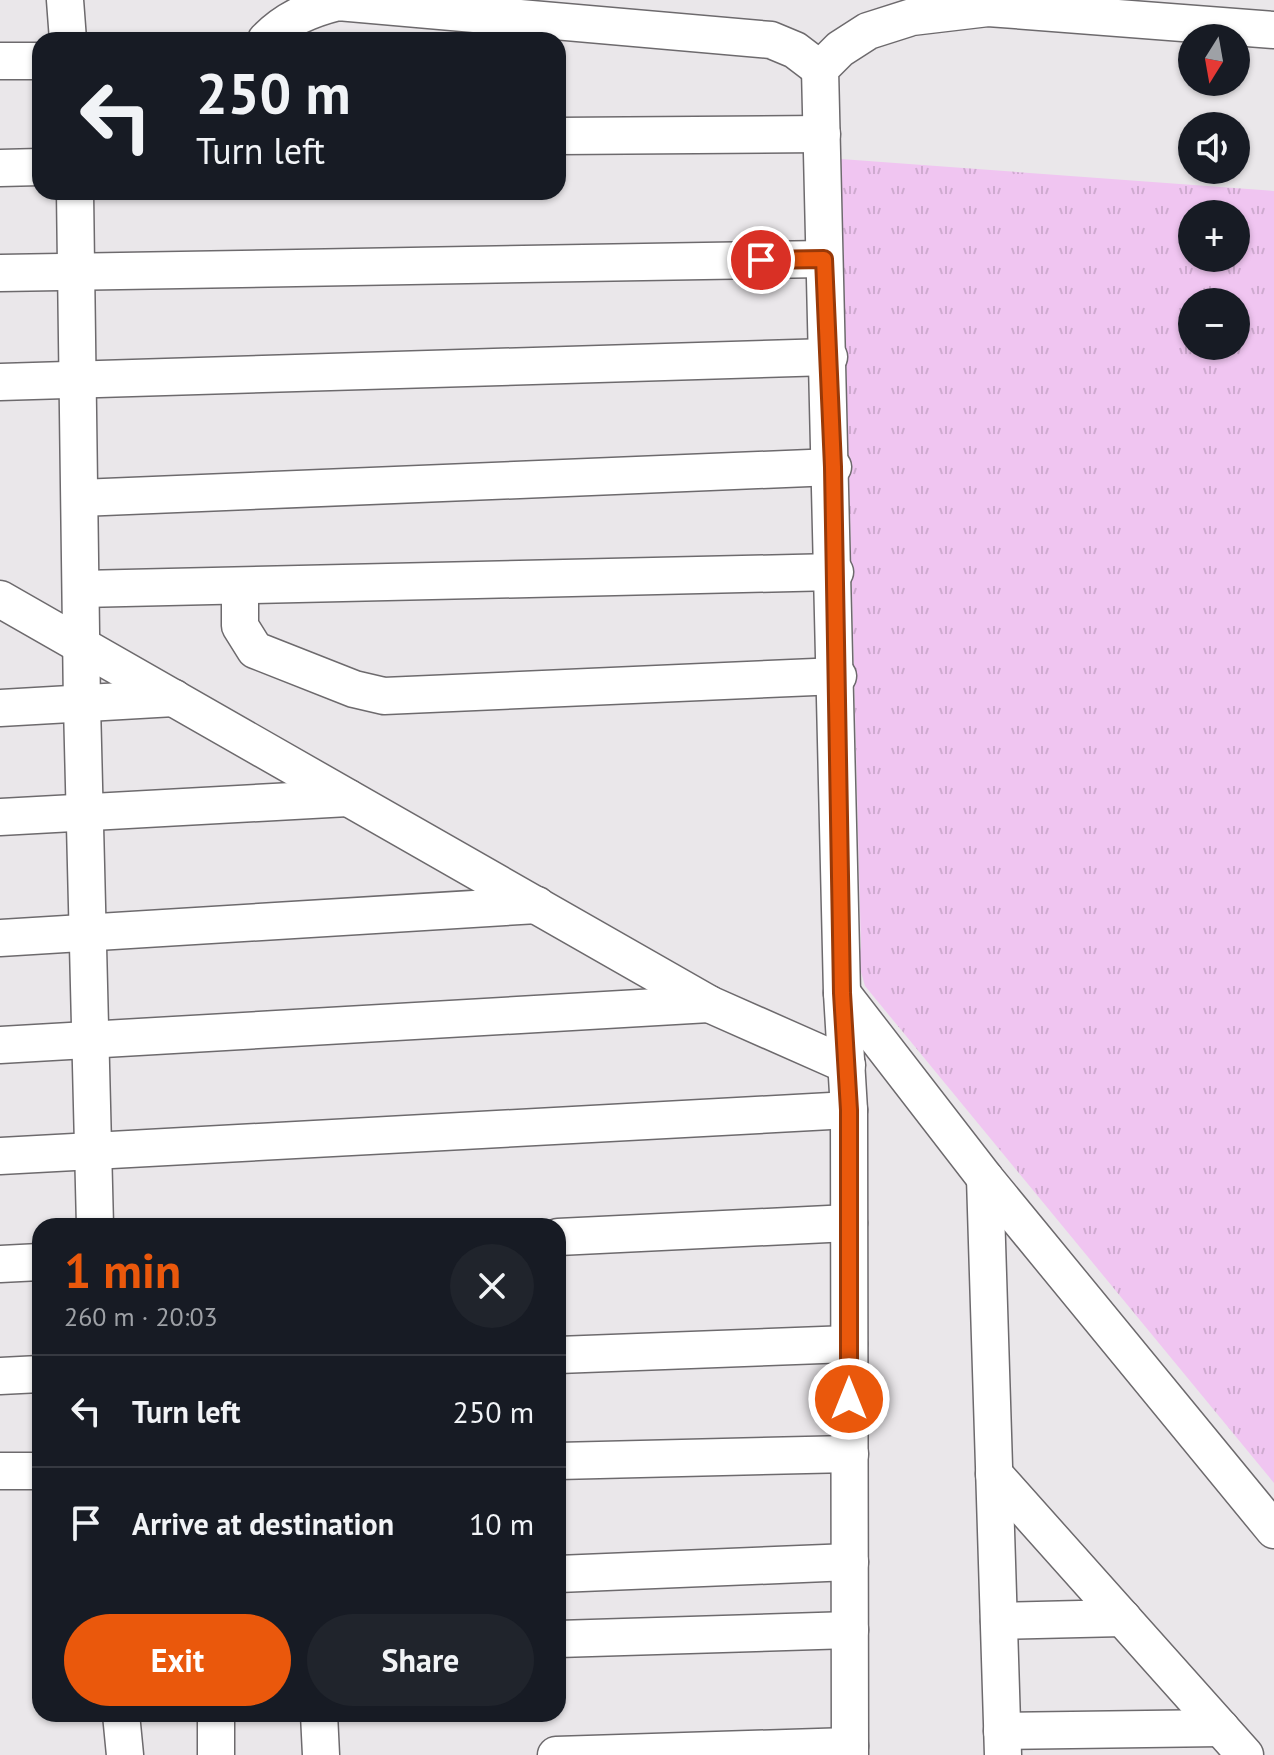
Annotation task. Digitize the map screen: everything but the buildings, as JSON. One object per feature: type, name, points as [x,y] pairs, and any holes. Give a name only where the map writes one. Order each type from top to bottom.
[{"type":"street","points":[[65,0],[67,32]]},
{"type":"street","points":[[273,32],[280,25],[315,8],[338,2],[771,40],[795,50],[820,69]]},
{"type":"street","points":[[556,1755],[850,1751],[849,1110],[842,993],[838,676],[820,69],[840,49],[868,31],[912,17],[988,8],[1274,30]]},
{"type":"street","points":[[0,61],[32,61]]},
{"type":"street","points":[[566,136],[822,134]]},
{"type":"street","points":[[0,168],[32,167]]},
{"type":"street","points":[[75,200],[82,705],[95,1218]]},
{"type":"street","points":[[0,273],[824,259]]},
{"type":"street","points":[[0,382],[829,357]]},
{"type":"street","points":[[80,498],[833,467]]},
{"type":"street","points":[[81,589],[835,572]]},
{"type":"street","points":[[240,586],[240,626],[255,650],[354,689],[384,696],[838,676]]},
{"type":"street","points":[[0,599],[82,643],[709,1004],[847,1065]]},
{"type":"street","points":[[0,708],[174,698]]},
{"type":"street","points":[[0,817],[348,798]]},
{"type":"street","points":[[0,938],[537,905]]},
{"type":"street","points":[[842,993],[985,1178],[1274,1530]]},
{"type":"street","points":[[0,1045],[709,1004]]},
{"type":"street","points":[[0,1156],[849,1110]]},
{"type":"street","points":[[985,1178],[1003,1743],[1221,1728]]},
{"type":"street","points":[[566,1237],[849,1223]]},
{"type":"street","points":[[0,1264],[32,1262]]},
{"type":"street","points":[[566,1355],[849,1344]]},
{"type":"street","points":[[0,1376],[32,1374]]},
{"type":"street","points":[[566,1461],[850,1454]]},
{"type":"street","points":[[0,1471],[32,1471]]},
{"type":"street","points":[[994,1474],[1245,1755]]},
{"type":"street","points":[[566,1574],[850,1562]]},
{"type":"street","points":[[999,1621],[1123,1618]]},
{"type":"street","points":[[566,1639],[850,1630]]},
{"type":"street","points":[[122,1722],[125,1755]]},
{"type":"street","points":[[216,1722],[216,1755]]},
{"type":"street","points":[[319,1722],[321,1755]]},
{"type":"green space","points":[[841,159],[1274,191],[1274,1483],[865,986],[858,962],[861,947]]},
{"type":"route","points":[[761,260],[824,259],[833,467],[842,993],[849,1110],[849,1399]]}]
